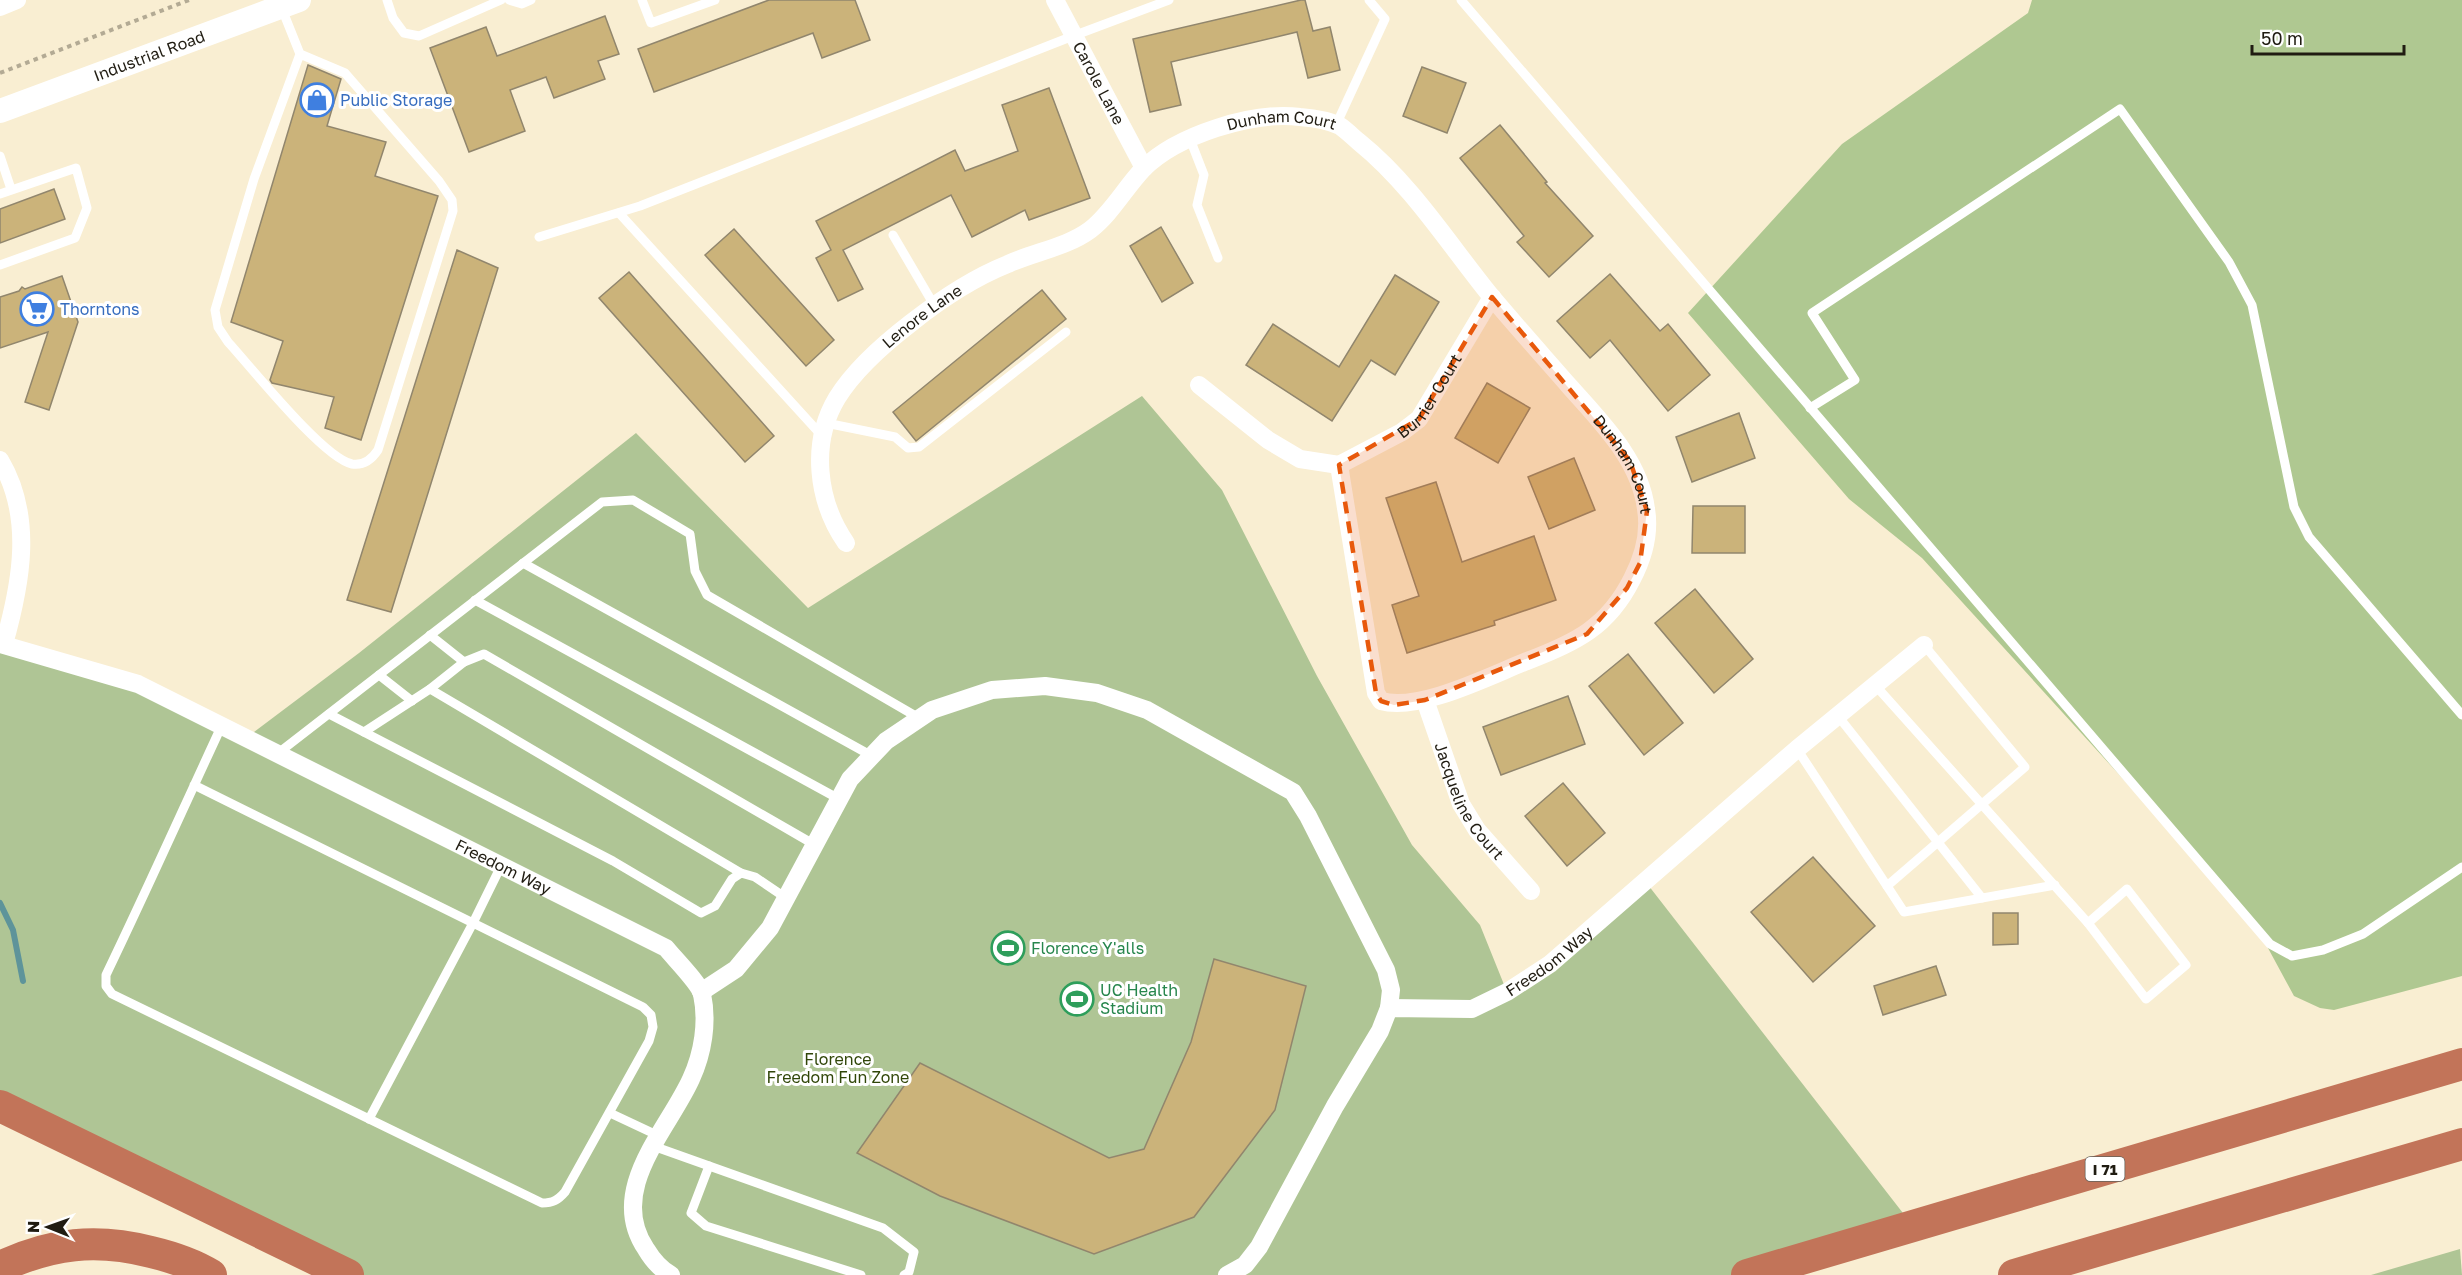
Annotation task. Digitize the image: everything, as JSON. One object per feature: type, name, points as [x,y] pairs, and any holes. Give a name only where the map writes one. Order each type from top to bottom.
[{"type":"highway","name":"I 71","points":[[1747,1275],[2462,1064]]},
{"type":"highway","points":[[0,1106],[348,1275]]},
{"type":"highway","points":[[2014,1275],[2462,1144]]},
{"type":"highway","points":[[2070,1275],[2142,1237]]},
{"type":"highway","points":[[0,1267],[26,1255],[59,1246],[93,1243],[125,1245],[170,1257],[211,1275]]},
{"type":"main road","name":"Industrial Road","points":[[0,111],[290,3]]},
{"type":"street","points":[[0,7],[17,0]]},
{"type":"street","name":"Carole Lane","points":[[1055,0],[1144,168]]},
{"type":"street","name":"Dunham Court","points":[[1144,168],[1171,147],[1240,120],[1299,116],[1336,125],[1384,162],[1492,297],[1602,424],[1630,461],[1647,511],[1646,537],[1640,563],[1627,588],[1610,612],[1587,634],[1560,648],[1425,700],[1394,705],[1381,701],[1376,693],[1339,465]]},
{"type":"street","name":"Lenore Lane","points":[[846,543],[835,527],[824,500],[820,472],[824,430],[838,396],[870,358],[934,305],[1005,265],[1089,231],[1144,168]]},
{"type":"street","name":"Burrier Court","points":[[1339,465],[1401,432],[1419,419],[1492,297]]},
{"type":"street","points":[[1199,385],[1268,440],[1300,459],[1339,465]]},
{"type":"street","points":[[0,460],[21,513],[22,559],[13,611],[2,644]]},
{"type":"street","name":"Freedom Way","points":[[2,644],[138,684],[222,725],[666,948],[701,992]]},
{"type":"street","name":"Freedom Way","points":[[1389,1008],[1472,1010],[1507,993],[1550,964],[1797,749],[1924,645]]},
{"type":"street","points":[[671,1275],[663,1271],[640,1241],[635,1225],[633,1202],[636,1184],[656,1141],[692,1079],[704,1032],[701,992],[736,969],[770,928],[850,779],[886,741],[932,710],[992,690],[1045,686],[1097,693],[1147,710],[1293,792],[1308,816],[1386,970],[1391,990],[1389,1008],[1380,1031],[1335,1106],[1259,1247],[1245,1265],[1227,1275]]},
{"type":"street","name":"Jacqueline Court","points":[[1425,700],[1461,804],[1477,830],[1531,891]]},
{"type":"lane","points":[[387,0],[393,18],[404,33],[419,36],[501,0]]},
{"type":"lane","points":[[509,0],[522,4],[531,0]]},
{"type":"lane","points":[[642,0],[651,23],[715,0]]},
{"type":"lane","points":[[539,237],[663,197],[1169,0]]},
{"type":"lane","points":[[1336,125],[1385,20],[1369,0]]},
{"type":"lane","points":[[1461,0],[2270,944],[2292,956],[2333,946],[2363,934],[2462,867]]},
{"type":"lane","points":[[290,3],[300,54],[254,179],[215,310],[218,327],[228,342],[319,444],[349,463],[359,464],[371,460],[378,450],[453,211],[452,200],[439,181],[345,73],[300,54]]},
{"type":"lane","points":[[1810,408],[1855,380],[1812,313],[2120,109],[2229,262],[2252,305],[2294,507],[2309,537],[2462,715]]},
{"type":"lane","points":[[1190,139],[1204,175],[1197,205],[1218,258]]},
{"type":"lane","points":[[0,156],[11,189]]},
{"type":"lane","points":[[0,194],[76,168],[87,208],[75,238],[0,265]]},
{"type":"lane","points":[[619,213],[824,430],[895,437],[908,448],[919,447],[1066,332]]},
{"type":"lane","points":[[893,235],[934,305]]},
{"type":"lane","points":[[277,754],[602,502],[633,500],[690,534],[695,571],[707,596],[919,718]]},
{"type":"lane","points":[[523,563],[872,756]]},
{"type":"lane","points":[[475,600],[839,799]]},
{"type":"lane","points":[[430,635],[465,662]]},
{"type":"lane","points":[[1887,885],[2025,767],[1924,645]]},
{"type":"lane","points":[[364,732],[430,689],[465,662],[484,654],[815,844]]},
{"type":"lane","points":[[379,675],[412,701]]},
{"type":"lane","points":[[1875,685],[2088,923],[2146,999],[2186,965],[2127,889],[2088,923]]},
{"type":"lane","points":[[430,689],[741,873],[755,877],[786,898]]},
{"type":"lane","points":[[329,714],[613,861],[701,913],[715,906],[732,879],[741,873]]},
{"type":"lane","points":[[1838,716],[1982,898]]},
{"type":"lane","points":[[194,785],[643,1006],[651,1014],[653,1027],[649,1041],[565,1192],[558,1200],[550,1203],[535,1200],[111,994],[106,986],[106,975],[194,785],[222,725]]},
{"type":"lane","points":[[1797,749],[1904,912],[2055,885]]},
{"type":"lane","points":[[369,1119],[501,866]]},
{"type":"lane","points":[[610,1113],[656,1141],[709,1166],[883,1228],[914,1252],[909,1272],[904,1275]]},
{"type":"lane","points":[[709,1166],[692,1213],[706,1226],[861,1275]]},
{"type":"path","points":[[0,73],[189,0]]},
{"type":"highlighted area","points":[[1492,297],[1630,461],[1647,511],[1640,563],[1627,588],[1587,634],[1425,700],[1394,705],[1381,701],[1376,693],[1339,465],[1419,419]]},
{"type":"green space","points":[[2032,0],[2462,0],[2462,976],[2334,1010],[2320,1008],[2294,996],[2255,924],[1922,558],[1849,499],[1688,313],[1842,144],[2028,13]]},
{"type":"green space","name":"UC Health Stadium","points":[[1142,396],[1222,490],[1317,676],[1412,845],[1480,925],[1507,992],[1645,881],[1913,1226],[1747,1275],[348,1275],[0,1106],[0,644],[138,684],[246,738],[359,653],[636,433],[808,608]]},
{"type":"green space","points":[[2460,1249],[2462,1275],[2371,1275]]},
{"type":"building","points":[[769,0],[855,0],[870,40],[822,58],[813,33],[654,92],[638,49]]},
{"type":"building","points":[[1305,0],[1313,31],[1330,27],[1340,70],[1308,78],[1297,32],[1171,62],[1181,105],[1150,112],[1133,39]]},
{"type":"building","points":[[605,16],[619,54],[598,61],[605,79],[554,98],[546,77],[510,90],[525,131],[469,152],[430,48],[486,27],[497,56]]},
{"type":"building","points":[[308,65],[341,79],[327,126],[386,142],[375,176],[438,196],[361,440],[325,428],[334,397],[272,383],[270,380],[283,341],[231,322]]},
{"type":"building","points":[[1422,67],[1466,83],[1447,133],[1403,116]]},
{"type":"building","points":[[1049,88],[1090,198],[1029,220],[1025,210],[972,237],[951,195],[843,250],[863,289],[838,301],[816,258],[831,250],[816,221],[955,150],[965,171],[1018,151],[1002,105]]},
{"type":"building","points":[[1500,125],[1547,182],[1545,183],[1593,236],[1549,277],[1517,242],[1524,236],[1460,158]]},
{"type":"building","points":[[54,189],[65,219],[0,243],[0,209]]},
{"type":"building","points":[[1161,227],[1193,283],[1162,302],[1130,246]]},
{"type":"building","points":[[734,229],[834,340],[806,366],[705,255]]},
{"type":"building","points":[[457,250],[498,268],[391,612],[347,600]]},
{"type":"building","points":[[629,272],[774,436],[745,462],[599,298]]},
{"type":"building","points":[[1610,274],[1660,331],[1668,324],[1710,375],[1668,411],[1610,340],[1590,358],[1557,321]]},
{"type":"building","points":[[1395,275],[1439,302],[1395,375],[1371,360],[1332,421],[1246,365],[1273,324],[1339,367]]},
{"type":"building","name":"Thorntons","points":[[62,276],[78,322],[49,410],[25,402],[48,332],[0,348],[0,297],[19,291],[22,287],[25,289]]},
{"type":"building","points":[[1042,290],[1066,319],[916,441],[893,412]]},
{"type":"building","points":[[1487,383],[1530,408],[1498,463],[1455,438]]},
{"type":"building","points":[[1739,413],[1755,458],[1692,482],[1676,437]]},
{"type":"building","points":[[1574,458],[1595,510],[1549,529],[1528,477]]},
{"type":"building","points":[[1436,482],[1462,562],[1534,536],[1556,600],[1494,621],[1495,625],[1407,653],[1392,605],[1419,596],[1386,498]]},
{"type":"building","points":[[1693,506],[1745,506],[1745,553],[1692,553]]},
{"type":"building","points":[[1695,589],[1753,659],[1714,693],[1655,623]]},
{"type":"building","points":[[1628,654],[1683,723],[1644,755],[1589,686]]},
{"type":"building","points":[[1568,696],[1585,744],[1501,775],[1483,727]]},
{"type":"building","points":[[1563,783],[1605,833],[1567,866],[1525,816]]},
{"type":"building","points":[[1813,857],[1875,926],[1813,982],[1751,912]]},
{"type":"building","points":[[1993,913],[2018,913],[2018,944],[1993,945]]},
{"type":"building","points":[[1214,959],[1306,986],[1275,1110],[1194,1217],[1094,1254],[940,1196],[857,1153],[920,1063],[1109,1158],[1144,1149],[1191,1042]]},
{"type":"building","points":[[1936,966],[1946,995],[1883,1015],[1874,986]]},
{"type":"waterway","points":[[0,903],[13,930],[23,981]]},
{"type":"place","name":"Public Storage","points":[[317,100]]},
{"type":"place","name":"Thorntons","points":[[37,309]]},
{"type":"place","name":"Florence Y'alls","points":[[1008,948]]},
{"type":"place","name":"UC Health Stadium","points":[[1077,999]]},
{"type":"park label","name":"Florence Freedom Fun Zone","points":[[838,1068]]}]
